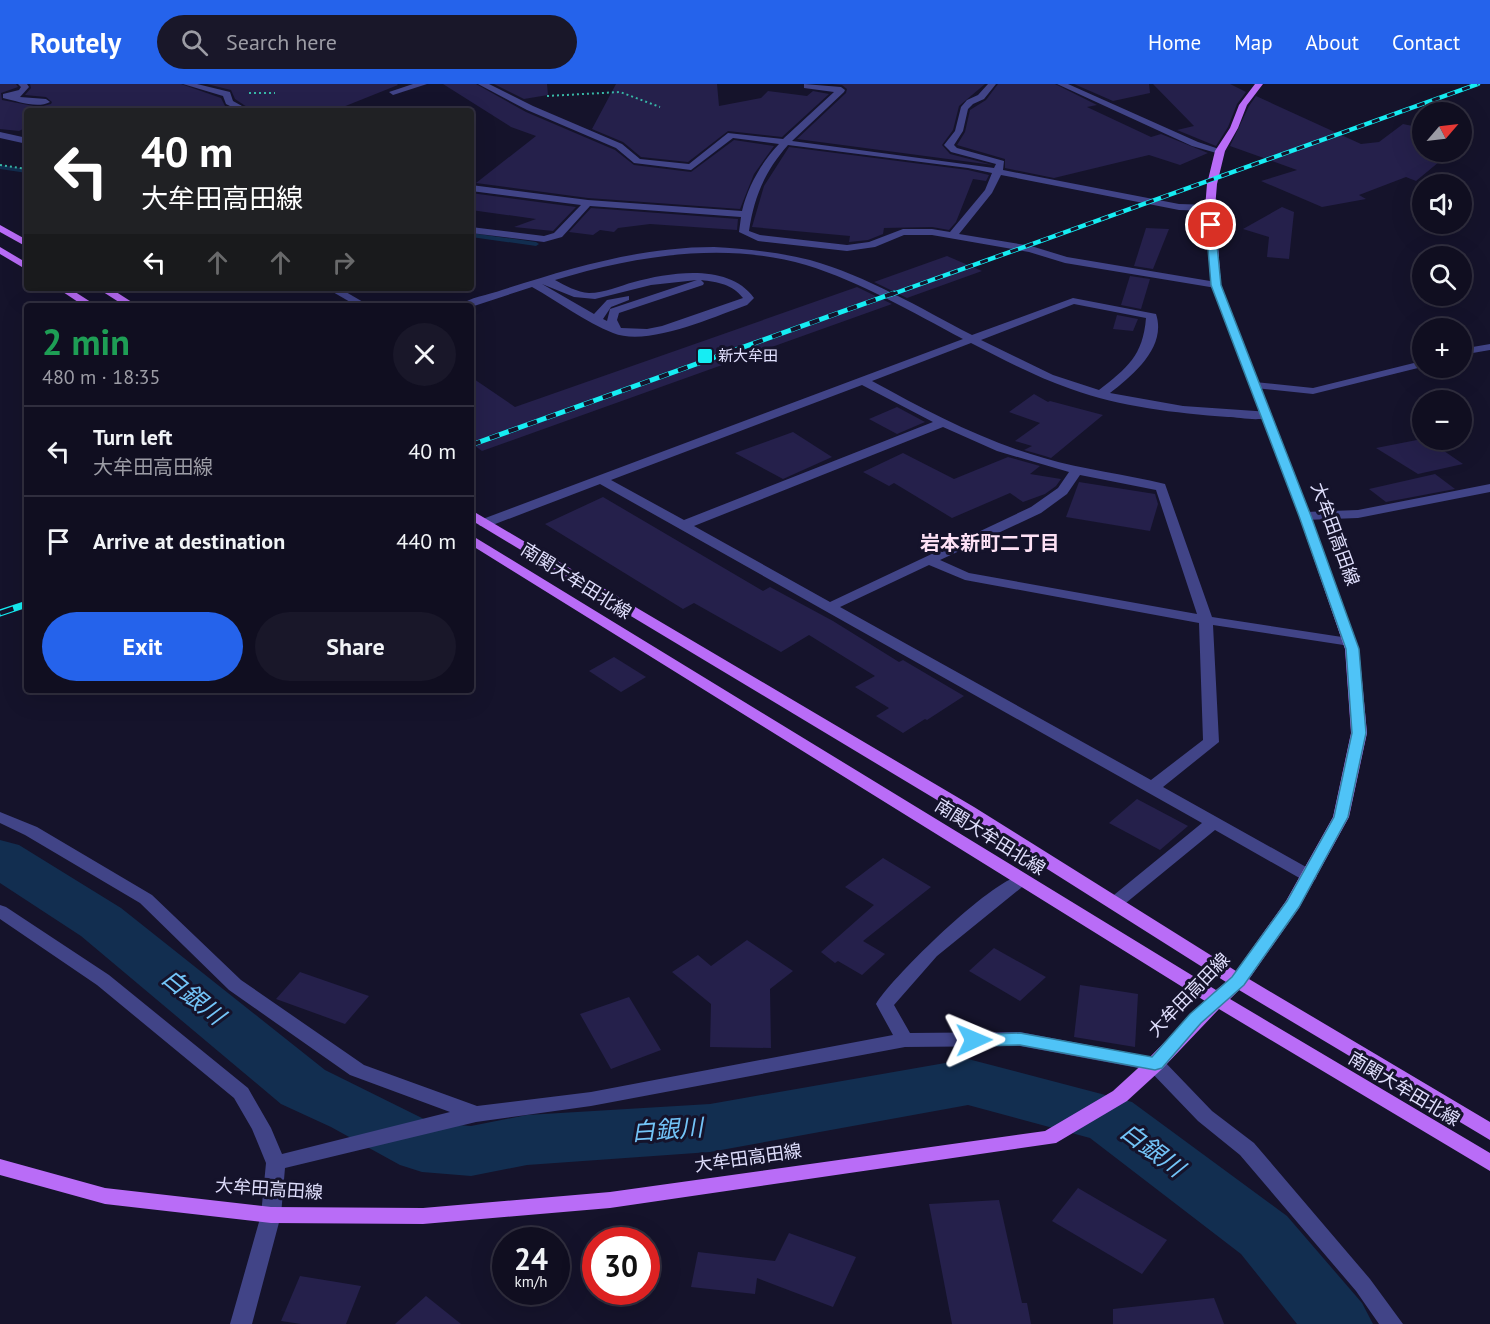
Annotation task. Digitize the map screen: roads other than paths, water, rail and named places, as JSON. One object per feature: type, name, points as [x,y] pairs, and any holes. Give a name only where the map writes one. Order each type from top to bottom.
[{"type":"main road","name":"大牟田高田線","points":[[0,1167],[105,1196],[271,1215],[423,1216],[610,1200],[1048,1138],[1120,1096],[1155,1064],[1216,999],[1238,981],[1293,904],[1341,817],[1359,733],[1350,642],[1305,516],[1216,285],[1210,208],[1212,184],[1220,151],[1234,128],[1243,105],[1259,84]]},
{"type":"main road","points":[[0,228],[24,242]]},
{"type":"main road","points":[[0,250],[24,265]]},
{"type":"main road","points":[[67,291],[87,303]]},
{"type":"main road","points":[[107,291],[128,303]]},
{"type":"main road","name":"南関大牟田北線","points":[[478,518],[968,811],[1238,981],[1490,1132]]},
{"type":"main road","name":"南関大牟田北線","points":[[474,541],[1216,999],[1490,1163]]},
{"type":"street","points":[[4,96],[16,96],[25,87],[22,84]]},
{"type":"street","points":[[188,84],[227,94],[229,102],[242,108]]},
{"type":"street","points":[[393,92],[423,84]]},
{"type":"street","points":[[482,84],[620,146],[637,162],[691,167],[731,135],[998,171],[1179,207],[1210,208]]},
{"type":"street","points":[[953,235],[988,191],[1001,163],[954,150],[949,145],[959,131],[964,109],[970,102],[981,97],[992,84]]},
{"type":"street","points":[[1061,84],[1195,144],[1220,151]]},
{"type":"street","points":[[807,86],[841,90],[784,142],[760,172],[745,214],[744,232],[758,238],[847,248],[871,245],[903,232],[953,235],[1031,249],[1065,260],[1216,285]]},
{"type":"street","points":[[4,96],[25,101],[46,102]]},
{"type":"street","points":[[0,135],[24,140]]},
{"type":"street","points":[[474,188],[588,203],[745,214]]},
{"type":"street","points":[[474,230],[544,239],[558,235],[588,203]]},
{"type":"street","points":[[474,303],[597,264],[652,254],[696,251],[779,256],[817,265],[852,278],[1050,377],[1101,394],[1199,412],[1266,415]]},
{"type":"street","points":[[597,320],[600,310],[609,303],[684,278]]},
{"type":"street","points":[[534,284],[617,332],[631,335],[649,333],[743,303],[749,298],[746,292],[736,285],[714,278],[684,278],[640,284],[590,297],[570,293],[546,280]]},
{"type":"street","points":[[617,332],[612,320],[614,311],[714,278]]},
{"type":"street","points":[[337,291],[359,303]]},
{"type":"street","points":[[478,518],[602,479],[1072,301],[1152,316],[1147,351],[1132,370],[1101,394]]},
{"type":"street","points":[[1472,350],[1490,347]]},
{"type":"street","points":[[1255,385],[1313,391],[1412,366]]},
{"type":"street","points":[[862,380],[941,423],[1004,449],[1076,471],[1161,487],[1206,620],[1211,742],[1151,788]]},
{"type":"street","points":[[681,526],[941,423]]},
{"type":"street","points":[[830,607],[1036,510],[1063,491],[1076,471]]},
{"type":"street","points":[[602,479],[681,526],[1309,876]]},
{"type":"street","points":[[1305,516],[1358,514],[1490,488]]},
{"type":"street","points":[[928,560],[965,576],[1206,620],[1350,642]]},
{"type":"street","points":[[0,817],[31,831],[146,899],[235,985],[357,1070],[476,1114]]},
{"type":"street","points":[[1115,903],[1214,823]]},
{"type":"street","points":[[905,1040],[885,1004],[900,983],[945,937],[1021,879]]},
{"type":"street","points":[[0,911],[103,980],[241,1093],[261,1128],[276,1163],[271,1215],[241,1324]]},
{"type":"street","points":[[276,1163],[476,1114],[591,1099],[905,1040],[1020,1039],[1155,1064],[1205,1116],[1247,1149],[1363,1285],[1392,1324]]},
{"type":"waterway","points":[[0,167],[24,171]]},
{"type":"waterway","points":[[474,235],[536,244]]},
{"type":"waterway","name":"白銀川","points":[[0,858],[101,922],[303,1087],[353,1110],[422,1147],[471,1151],[527,1140],[710,1128],[968,1082],[1110,1119],[1264,1235],[1338,1324]]},
{"type":"railway","points":[[890,295],[1478,84]]},
{"type":"railway","points":[[474,444],[894,293]]},
{"type":"railway","points":[[0,613],[24,605]]},
{"type":"place","name":"新大牟田","points":[[705,356]]},
{"type":"district","name":"岩本新町二丁目","points":[[990,543]]}]
